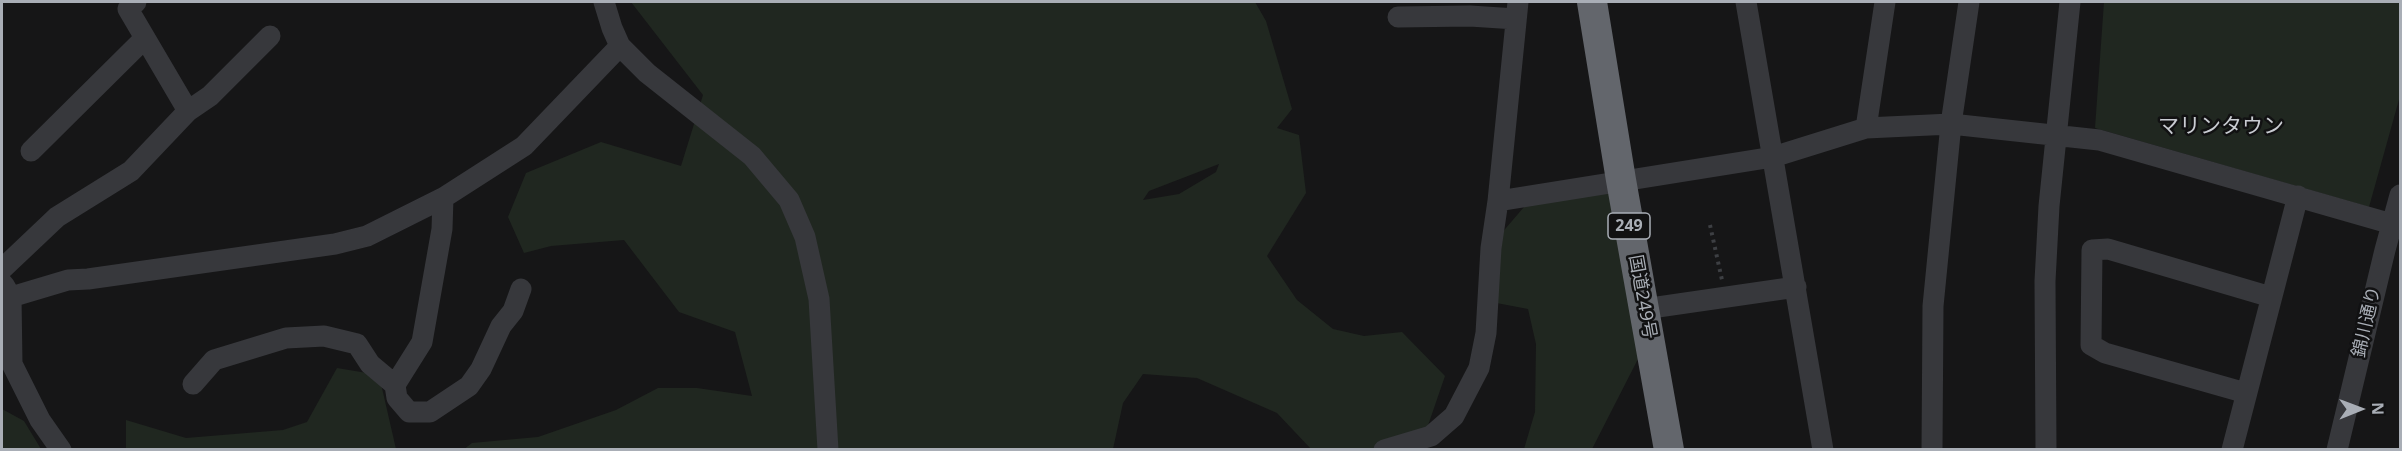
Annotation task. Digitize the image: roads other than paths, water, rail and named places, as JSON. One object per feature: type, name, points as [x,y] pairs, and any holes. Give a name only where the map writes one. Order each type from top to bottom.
[{"type":"highway","name":"国道249号","points":[[1592,2],[1669,450]]},
{"type":"street","points":[[136,2],[128,9],[188,111]]},
{"type":"street","points":[[604,2],[620,46],[647,73],[752,156],[789,200],[806,237],[819,299],[828,450]]},
{"type":"street","points":[[1746,2],[1823,450]]},
{"type":"street","points":[[1866,128],[1885,2]]},
{"type":"street","points":[[1932,450],[1933,306],[1951,124],[1970,2]]},
{"type":"street","points":[[2046,450],[2045,281],[2049,206],[2058,137],[2070,2]]},
{"type":"street","points":[[1384,450],[1431,436],[1454,416],[1479,368],[1486,333],[1491,248],[1498,201],[1517,10],[1470,16],[1398,17]]},
{"type":"street","points":[[2,269],[57,217],[131,171],[188,111],[210,96],[270,36]]},
{"type":"street","points":[[31,151],[145,38]]},
{"type":"street","points":[[61,450],[40,420],[12,364],[6,288],[88,279],[335,244],[367,236],[443,198],[524,146],[620,46]]},
{"type":"street","points":[[1498,201],[1773,157],[1866,128],[1951,124],[2099,140],[2392,224]]},
{"type":"street","name":"錦川通り","points":[[2337,450],[2400,195]]},
{"type":"street","points":[[2232,450],[2298,196]]},
{"type":"street","points":[[394,385],[422,342],[442,229],[443,198]]},
{"type":"street","points":[[2246,393],[2104,353],[2091,345],[2092,250],[2108,249],[2271,297]]},
{"type":"street","points":[[1644,309],[1796,287]]},
{"type":"street","points":[[193,384],[214,360],[286,338],[324,336],[357,344],[370,364],[394,385],[397,398],[409,412],[430,412],[469,386],[481,369],[501,326],[513,311],[521,289]]},
{"type":"district","name":"マリンタウン","points":[[2221,127]]}]
